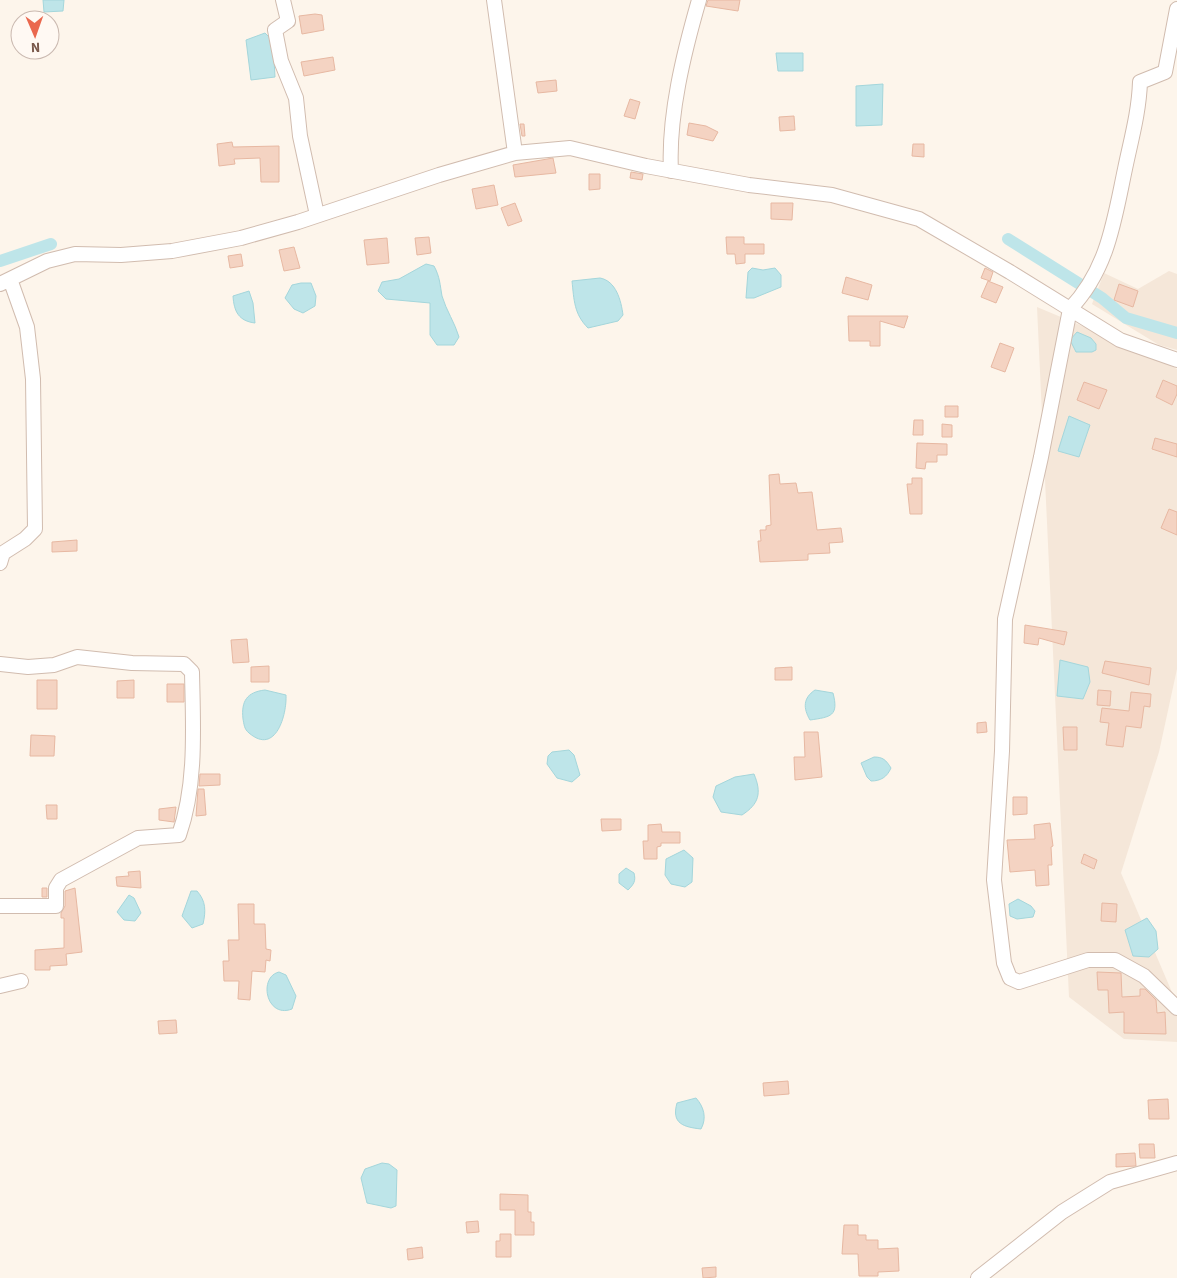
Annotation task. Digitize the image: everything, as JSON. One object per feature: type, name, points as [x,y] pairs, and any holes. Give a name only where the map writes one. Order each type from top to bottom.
[{"type":"street","points":[[283,0],[288,21],[275,30],[281,60],[296,98],[300,136],[317,215]]},
{"type":"street","points":[[494,0],[514,153]]},
{"type":"street","points":[[671,167],[682,60],[699,0]]},
{"type":"street","points":[[1177,9],[1165,72],[1140,82],[1139,108],[1108,247],[1096,274],[1070,309],[1041,457],[1005,619],[1002,751],[994,880],[1004,962],[1010,978],[1019,982],[1088,960],[1115,960],[1144,976],[1177,1008]]},
{"type":"street","points":[[0,563],[3,553],[25,539],[36,529],[34,379],[27,327],[5,282],[47,261],[75,254],[121,255],[172,251],[241,238],[514,153],[570,148],[671,167],[749,185],[832,195],[919,219],[1120,340],[1145,347],[1177,360]]},
{"type":"street","points":[[0,664],[28,667],[54,665],[76,657],[132,663],[184,664],[192,672],[192,689],[190,791],[179,835],[138,838],[61,880],[56,888],[56,906],[0,906]]},
{"type":"street","points":[[0,986],[21,981]]},
{"type":"street","points":[[978,1278],[1062,1212],[1110,1182],[1177,1163]]},
{"type":"shaded area","points":[[1169,271],[1177,274],[1177,350],[1159,345],[1092,304],[1104,273],[1138,289]]},
{"type":"shaded area","points":[[1037,307],[1130,346],[1177,369],[1177,669],[1159,752],[1121,873],[1177,1004],[1177,1042],[1124,1039],[1069,997]]},
{"type":"water","points":[[43,0],[64,0],[63,11],[44,10]]},
{"type":"water","points":[[265,33],[273,41],[275,77],[251,80],[246,40]]},
{"type":"water","points":[[776,53],[803,53],[803,71],[778,71]]},
{"type":"water","points":[[883,84],[882,125],[856,126],[856,86]]},
{"type":"water","points":[[426,264],[434,266],[438,274],[442,296],[459,337],[454,345],[437,345],[430,335],[430,303],[386,299],[378,291],[382,282],[399,279]]},
{"type":"water","points":[[752,268],[763,270],[775,268],[781,275],[781,287],[754,298],[746,298],[748,272]]},
{"type":"water","points":[[600,278],[606,280],[614,287],[621,303],[623,315],[618,321],[588,328],[577,312],[572,281]]},
{"type":"water","points":[[311,283],[316,296],[315,306],[303,313],[294,309],[285,298],[292,285]]},
{"type":"water","points":[[249,291],[253,303],[255,323],[245,320],[238,315],[234,302],[233,296]]},
{"type":"water","points":[[1077,332],[1091,338],[1096,344],[1096,350],[1092,352],[1076,352],[1070,340]]},
{"type":"water","points":[[1069,416],[1090,425],[1079,457],[1058,451]]},
{"type":"water","points":[[1060,660],[1088,667],[1090,682],[1083,699],[1057,696]]},
{"type":"water","points":[[265,690],[286,695],[286,703],[278,730],[273,736],[266,739],[258,739],[245,728],[243,707],[246,698],[254,693]]},
{"type":"water","points":[[815,690],[833,693],[835,706],[832,714],[810,720],[805,704],[808,696]]},
{"type":"water","points":[[569,750],[574,755],[580,775],[572,782],[557,778],[547,764],[548,756],[552,752]]},
{"type":"water","points":[[874,757],[884,759],[891,768],[883,778],[871,781],[867,777],[861,763]]},
{"type":"water","points":[[754,774],[758,792],[752,807],[742,815],[721,812],[713,797],[716,786],[735,777]]},
{"type":"water","points":[[684,850],[693,858],[692,882],[685,887],[671,884],[665,875],[666,859]]},
{"type":"water","points":[[626,868],[634,873],[635,876],[632,886],[628,890],[619,883],[619,874]]},
{"type":"water","points":[[191,891],[197,891],[200,895],[204,902],[205,910],[203,924],[192,928],[182,916]]},
{"type":"water","points":[[129,895],[134,898],[141,913],[135,921],[124,920],[117,912]]},
{"type":"water","points":[[1018,899],[1031,906],[1035,911],[1033,917],[1017,919],[1010,916],[1009,904]]},
{"type":"water","points":[[1147,918],[1156,931],[1158,949],[1149,957],[1133,956],[1125,930]]},
{"type":"water","points":[[279,972],[286,975],[296,996],[292,1009],[283,1010],[276,1008],[268,996],[269,981],[272,975]]},
{"type":"water","points":[[696,1098],[704,1113],[701,1129],[680,1123],[676,1116],[677,1103]]},
{"type":"water","points":[[382,1163],[389,1164],[397,1170],[396,1206],[391,1208],[367,1203],[361,1178],[365,1169]]},
{"type":"building","points":[[708,0],[740,0],[738,11],[706,6]]},
{"type":"building","points":[[322,15],[324,30],[302,34],[299,16]]},
{"type":"building","points":[[333,57],[335,70],[304,76],[301,62]]},
{"type":"building","points":[[556,80],[557,91],[538,93],[536,82]]},
{"type":"building","points":[[630,99],[640,102],[635,119],[624,116]]},
{"type":"building","points":[[794,116],[795,130],[780,131],[779,117]]},
{"type":"building","points":[[689,123],[706,126],[718,132],[713,141],[687,135]]},
{"type":"building","points":[[520,124],[524,124],[525,136],[522,136]]},
{"type":"building","points":[[232,142],[233,147],[279,146],[279,182],[261,182],[260,158],[234,159],[235,164],[219,166],[217,144]]},
{"type":"building","points":[[913,144],[924,144],[924,157],[912,156]]},
{"type":"building","points":[[553,158],[556,173],[515,177],[513,165]]},
{"type":"building","points":[[631,172],[643,174],[642,180],[630,178]]},
{"type":"building","points":[[589,174],[600,174],[600,189],[589,190]]},
{"type":"building","points":[[494,185],[498,205],[476,209],[472,189]]},
{"type":"building","points":[[515,203],[522,221],[508,226],[501,208]]},
{"type":"building","points":[[771,203],[793,203],[792,220],[771,219]]},
{"type":"building","points":[[429,237],[431,253],[417,255],[415,238]]},
{"type":"building","points":[[726,237],[744,237],[744,244],[764,244],[764,254],[745,254],[745,263],[736,264],[735,254],[727,254]]},
{"type":"building","points":[[387,238],[389,263],[367,265],[364,240]]},
{"type":"building","points":[[294,247],[300,268],[284,271],[279,250]]},
{"type":"building","points":[[241,254],[243,266],[230,268],[228,256]]},
{"type":"building","points":[[985,268],[993,272],[990,281],[981,278]]},
{"type":"building","points":[[846,277],[872,285],[868,300],[842,293]]},
{"type":"building","points":[[988,281],[1003,287],[996,303],[981,297]]},
{"type":"building","points":[[1119,284],[1138,291],[1133,307],[1114,300]]},
{"type":"building","points":[[848,316],[908,316],[904,328],[880,321],[880,346],[870,346],[870,341],[849,341]]},
{"type":"building","points":[[1000,343],[1014,348],[1005,372],[991,367]]},
{"type":"building","points":[[1163,380],[1177,386],[1177,394],[1172,405],[1156,397]]},
{"type":"building","points":[[1084,382],[1107,390],[1099,409],[1077,400]]},
{"type":"building","points":[[945,406],[958,406],[958,417],[945,417]]},
{"type":"building","points":[[914,420],[923,420],[923,435],[913,435]]},
{"type":"building","points":[[942,424],[952,425],[952,437],[942,437]]},
{"type":"building","points":[[1155,438],[1177,444],[1177,457],[1152,449]]},
{"type":"building","points":[[917,443],[947,444],[947,455],[937,455],[937,462],[926,462],[925,469],[916,468]]},
{"type":"building","points":[[779,474],[780,484],[796,483],[798,493],[812,492],[817,530],[841,528],[843,542],[829,543],[830,553],[808,554],[808,560],[760,562],[758,541],[761,541],[760,530],[766,530],[766,526],[771,525],[769,475]]},
{"type":"building","points":[[912,478],[922,478],[922,514],[910,514],[907,484],[912,484]]},
{"type":"building","points":[[1169,509],[1177,512],[1177,535],[1161,528]]},
{"type":"building","points":[[77,540],[77,551],[52,552],[52,542]]},
{"type":"building","points":[[1025,625],[1067,632],[1064,645],[1039,638],[1038,645],[1024,643]]},
{"type":"building","points":[[247,639],[249,662],[233,663],[231,640]]},
{"type":"building","points":[[1105,661],[1151,668],[1149,685],[1102,673]]},
{"type":"building","points":[[269,666],[269,682],[251,682],[251,667]]},
{"type":"building","points":[[792,667],[792,680],[775,680],[775,668]]},
{"type":"building","points":[[37,680],[57,680],[57,709],[37,709]]},
{"type":"building","points":[[134,680],[134,698],[117,698],[117,681]]},
{"type":"building","points":[[167,684],[184,684],[184,702],[167,702]]},
{"type":"building","points":[[1098,690],[1111,691],[1110,706],[1097,705]]},
{"type":"building","points":[[1131,692],[1151,694],[1150,707],[1144,706],[1141,728],[1126,726],[1123,747],[1106,745],[1109,723],[1100,722],[1102,708],[1129,711]]},
{"type":"building","points":[[986,722],[987,732],[977,733],[977,723]]},
{"type":"building","points":[[1063,727],[1077,727],[1077,750],[1064,750]]},
{"type":"building","points":[[804,732],[818,732],[822,777],[795,780],[794,757],[805,757]]},
{"type":"building","points":[[31,735],[55,736],[54,756],[30,756]]},
{"type":"building","points":[[200,774],[220,774],[220,785],[199,786]]},
{"type":"building","points":[[198,789],[204,789],[206,815],[196,816]]},
{"type":"building","points":[[1013,797],[1027,797],[1027,814],[1013,815]]},
{"type":"building","points":[[46,805],[57,805],[57,819],[47,819]]},
{"type":"building","points":[[176,807],[174,822],[159,820],[159,809]]},
{"type":"building","points":[[601,819],[621,819],[621,830],[602,831]]},
{"type":"building","points":[[1050,823],[1053,846],[1051,847],[1052,865],[1048,865],[1049,885],[1036,886],[1035,870],[1010,872],[1007,840],[1035,839],[1034,825]]},
{"type":"building","points":[[661,824],[662,832],[680,832],[680,843],[661,843],[661,846],[657,847],[657,859],[644,859],[643,841],[648,841],[648,825]]},
{"type":"building","points":[[1084,854],[1097,860],[1094,869],[1081,863]]},
{"type":"building","points":[[140,871],[141,888],[117,886],[116,877],[129,876],[128,872]]},
{"type":"building","points":[[42,888],[47,888],[47,897],[42,897]]},
{"type":"building","points":[[75,888],[82,952],[66,954],[67,965],[50,966],[50,970],[35,970],[35,950],[64,948],[64,918],[61,918],[61,913],[65,906],[65,891]]},
{"type":"building","points":[[1102,903],[1117,904],[1116,922],[1101,921]]},
{"type":"building","points":[[238,904],[254,904],[254,924],[265,924],[266,949],[271,950],[270,961],[266,960],[265,972],[252,971],[250,1000],[238,999],[239,981],[224,981],[223,961],[229,961],[228,940],[239,940]]},
{"type":"building","points":[[1097,972],[1121,973],[1122,997],[1140,996],[1140,989],[1145,989],[1156,1000],[1157,1013],[1165,1012],[1166,1034],[1124,1033],[1124,1012],[1109,1013],[1108,990],[1098,990]]},
{"type":"building","points":[[176,1020],[177,1033],[159,1034],[158,1021]]},
{"type":"building","points":[[788,1081],[789,1094],[764,1096],[763,1083]]},
{"type":"building","points":[[1168,1099],[1169,1119],[1149,1119],[1148,1100]]},
{"type":"building","points":[[1139,1144],[1154,1144],[1155,1158],[1140,1158]]},
{"type":"building","points":[[1135,1153],[1136,1166],[1116,1167],[1116,1154]]},
{"type":"building","points":[[500,1194],[528,1195],[528,1212],[531,1212],[531,1222],[534,1222],[534,1235],[515,1235],[515,1210],[500,1210]]},
{"type":"building","points":[[478,1221],[479,1232],[467,1233],[466,1222]]},
{"type":"building","points":[[844,1225],[858,1225],[858,1235],[866,1235],[866,1240],[878,1240],[878,1249],[898,1248],[899,1271],[878,1272],[878,1276],[859,1276],[858,1254],[842,1254]]},
{"type":"building","points":[[500,1234],[511,1234],[511,1257],[496,1257],[496,1241],[500,1241]]},
{"type":"building","points":[[422,1247],[423,1258],[408,1260],[407,1249]]},
{"type":"building","points":[[716,1267],[716,1277],[703,1278],[702,1268]]},
{"type":"waterway","points":[[1008,239],[1102,298],[1126,318],[1177,333]]},
{"type":"waterway","points":[[0,261],[51,244]]}]
